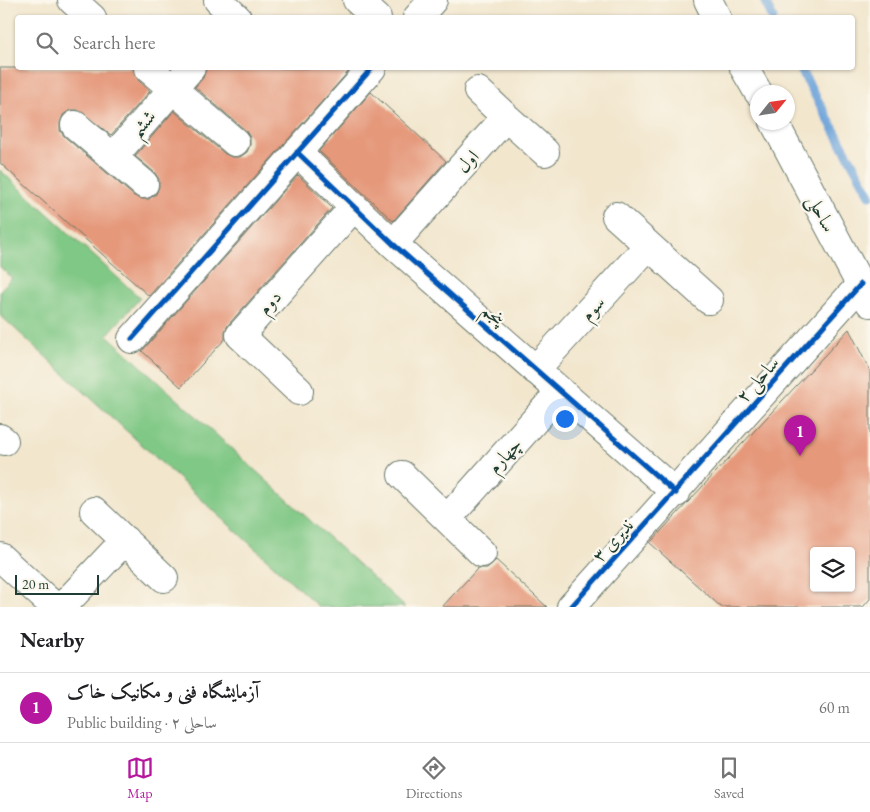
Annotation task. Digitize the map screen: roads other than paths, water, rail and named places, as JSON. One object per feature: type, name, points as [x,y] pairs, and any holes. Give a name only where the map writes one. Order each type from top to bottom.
[{"type":"street","points":[[72,0],[89,15]]},
{"type":"street","points":[[357,0],[374,15]]},
{"type":"street","points":[[420,15],[433,0]]},
{"type":"street","points":[[708,0],[716,15]]},
{"type":"street","points":[[150,70],[235,142]]},
{"type":"street","points":[[172,88],[188,70]]},
{"type":"street","points":[[132,339],[370,70]]},
{"type":"street","points":[[745,70],[754,85]]},
{"type":"street","name":"ششم","points":[[113,157],[172,88]]},
{"type":"street","points":[[478,91],[545,152]]},
{"type":"street","name":"اول","points":[[393,244],[506,117]]},
{"type":"street","points":[[75,125],[144,184]]},
{"type":"street","name":"ساحلی","points":[[778,130],[865,294]]},
{"type":"street","name":"پنجم","points":[[297,152],[353,208],[393,244],[676,493]]},
{"type":"street","name":"دوم","points":[[299,391],[240,335],[353,208]]},
{"type":"street","points":[[616,216],[709,300]]},
{"type":"street","name":"سوم","points":[[535,370],[648,246]]},
{"type":"street","name":"ساحلی ۲","points":[[676,493],[865,294]]},
{"type":"street","name":"چهارم","points":[[447,519],[560,392]]},
{"type":"street","points":[[402,475],[482,552]]},
{"type":"street","name":"ندیری ۳","points":[[571,607],[676,493]]},
{"type":"street","points":[[94,511],[164,578]]},
{"type":"street","points":[[62,607],[125,540]]},
{"type":"street","points":[[0,557],[55,607]]},
{"type":"waterway","points":[[764,0],[772,15]]},
{"type":"waterway","points":[[801,70],[870,195]]},
{"type":"place","name":"آزمایشگاه فنی و مکانیک خاک","points":[[800,456]]}]
